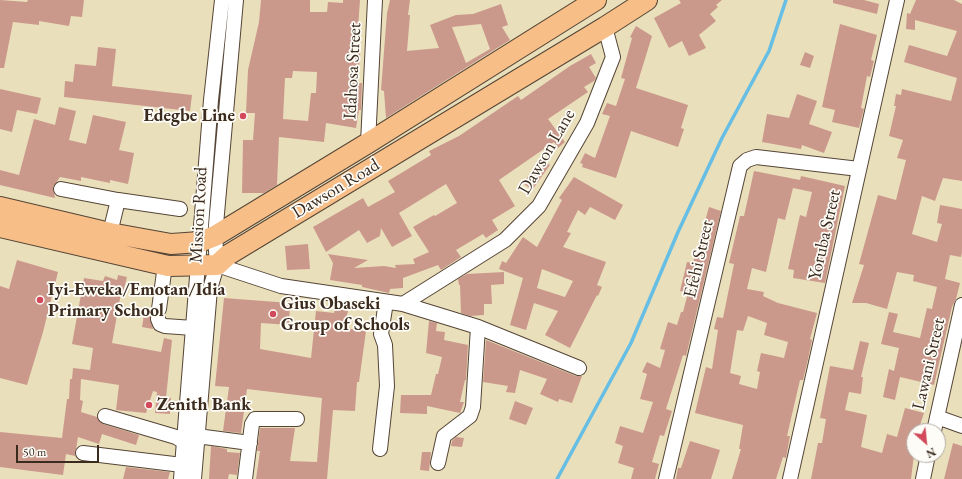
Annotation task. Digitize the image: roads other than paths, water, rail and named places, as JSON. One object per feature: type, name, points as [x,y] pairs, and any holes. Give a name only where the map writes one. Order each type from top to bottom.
[{"type":"highway","name":"Dawson Road","points":[[0,207],[110,233],[172,244],[207,239],[368,143],[596,0]]},
{"type":"highway","name":"Dawson Road","points":[[207,266],[228,255],[605,27],[646,0]]},
{"type":"highway","points":[[0,227],[165,265],[207,266]]},
{"type":"street","name":"Mission Road","points":[[194,479],[210,289],[207,266],[207,239],[211,100],[222,0]]},
{"type":"street","name":"Mission Road","points":[[182,472],[193,328],[207,266],[207,239],[236,0]]},
{"type":"street","name":"Idahosa Street","points":[[368,143],[375,0]]},
{"type":"street","name":"Yoruba Street","points":[[790,479],[897,0]]},
{"type":"street","name":"Dawson Lane","points":[[403,304],[505,240],[539,206],[587,123],[613,57],[605,27]]},
{"type":"street","name":"Efehi Street","points":[[666,479],[740,166],[747,160],[756,157],[859,169]]},
{"type":"street","points":[[61,189],[118,200],[180,209]]},
{"type":"street","points":[[110,233],[118,200]]},
{"type":"street","points":[[165,265],[159,314],[160,324],[166,326],[193,328]]},
{"type":"street","points":[[207,266],[281,286],[403,304],[478,326],[579,368]]},
{"type":"street","points":[[380,449],[387,386],[385,345],[382,334],[386,302]]},
{"type":"street","name":"Lawani Street","points":[[936,423],[962,305]]},
{"type":"street","points":[[438,463],[444,436],[470,416],[473,407],[478,326]]},
{"type":"street","points":[[105,416],[176,437],[184,442]]},
{"type":"street","points":[[937,417],[962,426]]},
{"type":"street","points":[[246,479],[252,424],[255,419],[297,420]]},
{"type":"street","points":[[197,436],[250,443]]},
{"type":"street","points":[[83,453],[182,472]]},
{"type":"street","points":[[923,479],[926,463]]},
{"type":"waterway","points":[[557,479],[631,343],[678,232],[722,138],[769,51],[786,0]]},
{"type":"place","name":"Edegbe Line","points":[[243,116]]},
{"type":"place","name":"Iyi-Eweka/Emotan/Idia Primary School","points":[[40,300]]},
{"type":"place","name":"Gius Obaseki Group of Schools","points":[[273,314]]},
{"type":"place","name":"Zenith Bank","points":[[149,405]]}]
